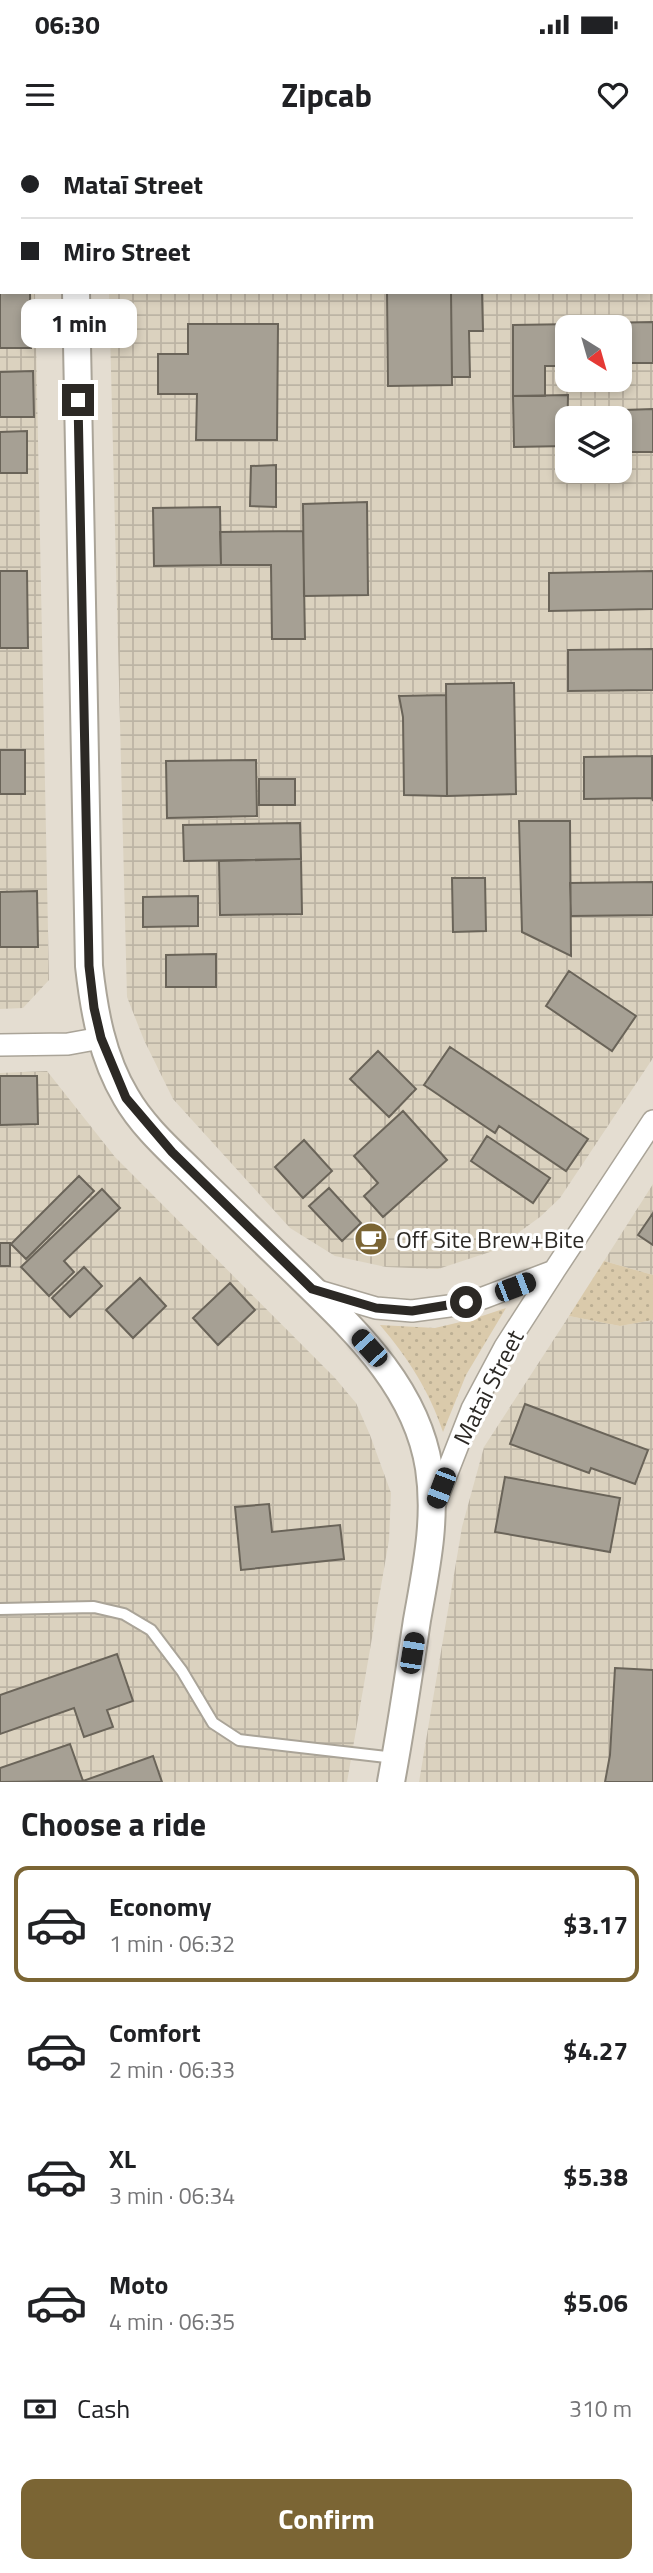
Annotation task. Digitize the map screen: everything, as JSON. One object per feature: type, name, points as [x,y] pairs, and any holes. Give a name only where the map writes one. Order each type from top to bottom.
[{"type":"street","points":[[76,294],[89,966],[94,1008],[101,1038],[126,1098],[147,1124],[384,1364],[406,1400],[419,1430],[429,1466],[433,1508],[429,1556],[393,1770]]},
{"type":"street","points":[[0,1045],[68,1044],[101,1038]]},
{"type":"street","name":"Mataī Street","points":[[433,1508],[471,1409],[505,1347],[653,1121]]},
{"type":"street","name":"Mataī Street","points":[[312,1289],[376,1308],[412,1311],[483,1298],[554,1271]]},
{"type":"lane","points":[[0,1609],[94,1607],[124,1614],[151,1630],[182,1671],[213,1723],[239,1740],[393,1770]]},
{"type":"shaded area","points":[[0,294],[35,294],[49,980],[23,1008],[0,1009]]},
{"type":"shaded area","points":[[109,294],[653,294],[653,1058],[560,1198],[540,1217],[493,1251],[438,1269],[386,1267],[335,1256],[290,1228],[173,1099],[144,1040],[127,997]]},
{"type":"shaded area","points":[[47,1071],[115,1157],[335,1378],[356,1403],[370,1435],[391,1493],[389,1540],[347,1782],[0,1782],[0,1073]]},
{"type":"shaded area","points":[[653,1184],[653,1275],[604,1261]]},
{"type":"shaded area","points":[[604,1261],[653,1275],[653,1320],[620,1326],[569,1316]]},
{"type":"shaded area","points":[[506,1308],[466,1375],[443,1432],[417,1375],[380,1325],[435,1328]]},
{"type":"shaded area","points":[[569,1316],[620,1326],[653,1320],[653,1782],[419,1782],[462,1527],[484,1447]]},
{"type":"building","points":[[0,294],[30,294],[31,348],[0,348]]},
{"type":"building","points":[[387,294],[451,294],[452,385],[388,386]]},
{"type":"building","points":[[451,294],[482,294],[483,331],[469,331],[470,377],[452,377]]},
{"type":"building","points":[[632,322],[653,322],[653,363],[632,363]]},
{"type":"building","points":[[188,324],[278,324],[277,440],[196,440],[197,394],[158,394],[158,354],[188,354]]},
{"type":"building","points":[[555,324],[555,366],[545,366],[545,396],[513,396],[513,325]]},
{"type":"building","points":[[33,371],[34,417],[0,417],[0,372]]},
{"type":"building","points":[[568,395],[568,406],[555,406],[555,446],[514,447],[513,396]]},
{"type":"building","points":[[653,409],[653,452],[632,452],[632,410]]},
{"type":"building","points":[[27,431],[27,473],[0,473],[0,432]]},
{"type":"building","points":[[276,465],[276,507],[250,506],[251,466]]},
{"type":"building","points":[[367,502],[368,595],[304,596],[303,504]]},
{"type":"building","points":[[220,507],[221,565],[154,566],[153,508]]},
{"type":"building","points":[[303,531],[305,639],[272,639],[271,565],[221,565],[220,532]]},
{"type":"building","points":[[0,571],[27,571],[28,648],[0,648]]},
{"type":"building","points":[[653,571],[653,609],[549,611],[549,573]]},
{"type":"building","points":[[653,649],[653,690],[568,691],[568,650]]},
{"type":"building","points":[[514,683],[516,794],[447,796],[446,684]]},
{"type":"building","points":[[446,695],[447,796],[404,795],[403,717],[399,696]]},
{"type":"building","points":[[0,750],[25,750],[25,794],[0,794]]},
{"type":"building","points":[[652,756],[652,798],[584,799],[584,757]]},
{"type":"building","points":[[653,756],[653,801],[652,798]]},
{"type":"building","points":[[256,760],[257,816],[167,818],[166,761]]},
{"type":"building","points":[[259,779],[295,779],[295,805],[259,805]]},
{"type":"building","points":[[519,821],[570,821],[571,956],[522,932]]},
{"type":"building","points":[[300,823],[301,859],[184,861],[183,825]]},
{"type":"building","points":[[301,859],[302,914],[220,915],[219,861]]},
{"type":"building","points":[[452,878],[485,878],[486,931],[453,932]]},
{"type":"building","points":[[653,882],[653,915],[571,916],[570,883]]},
{"type":"building","points":[[37,891],[38,947],[0,947],[0,892]]},
{"type":"building","points":[[198,896],[198,926],[143,927],[143,897]]},
{"type":"building","points":[[216,954],[216,987],[166,987],[166,955]]},
{"type":"building","points":[[569,971],[636,1016],[612,1051],[546,1006]]},
{"type":"building","points":[[450,1047],[588,1139],[566,1171],[499,1126],[495,1133],[424,1085]]},
{"type":"building","points":[[378,1051],[416,1089],[389,1117],[350,1079]]},
{"type":"building","points":[[0,1076],[37,1076],[38,1124],[0,1125]]},
{"type":"building","points":[[403,1111],[447,1160],[383,1217],[364,1196],[378,1183],[354,1156]]},
{"type":"building","points":[[487,1136],[550,1178],[533,1203],[471,1161]]},
{"type":"building","points":[[304,1140],[332,1171],[303,1198],[275,1167]]},
{"type":"building","points":[[79,1176],[94,1191],[26,1259],[11,1244]]},
{"type":"building","points":[[329,1188],[361,1223],[342,1241],[309,1206]]},
{"type":"building","points":[[102,1189],[120,1208],[64,1261],[74,1272],[49,1296],[21,1267]]},
{"type":"building","points":[[653,1213],[653,1245],[638,1235]]},
{"type":"building","points":[[0,1243],[10,1243],[10,1266],[0,1266]]},
{"type":"building","points":[[84,1267],[102,1286],[70,1317],[52,1298]]},
{"type":"building","points":[[140,1278],[166,1306],[133,1338],[106,1310]]},
{"type":"building","points":[[230,1283],[255,1310],[218,1345],[193,1318]]},
{"type":"building","points":[[525,1404],[648,1450],[635,1484],[591,1468],[589,1473],[510,1444]]},
{"type":"building","points":[[505,1477],[620,1498],[610,1552],[495,1532]]},
{"type":"building","points":[[269,1504],[272,1532],[340,1525],[344,1559],[241,1570],[235,1507]]},
{"type":"building","points":[[117,1654],[133,1701],[107,1710],[113,1727],[84,1737],[74,1708],[0,1734],[0,1695]]},
{"type":"building","points":[[615,1668],[653,1670],[653,1782],[605,1782],[610,1755]]},
{"type":"building","points":[[70,1744],[83,1781],[0,1782],[0,1768]]},
{"type":"building","points":[[153,1756],[162,1782],[79,1782],[83,1781]]},
{"type":"place","name":"Off Site Brew+Bite","points":[[371,1239]]},
{"type":"route","points":[[78,400],[89,966],[94,1008],[113,1070],[126,1098],[172,1152],[312,1289],[376,1308],[412,1311],[466,1302]]}]
